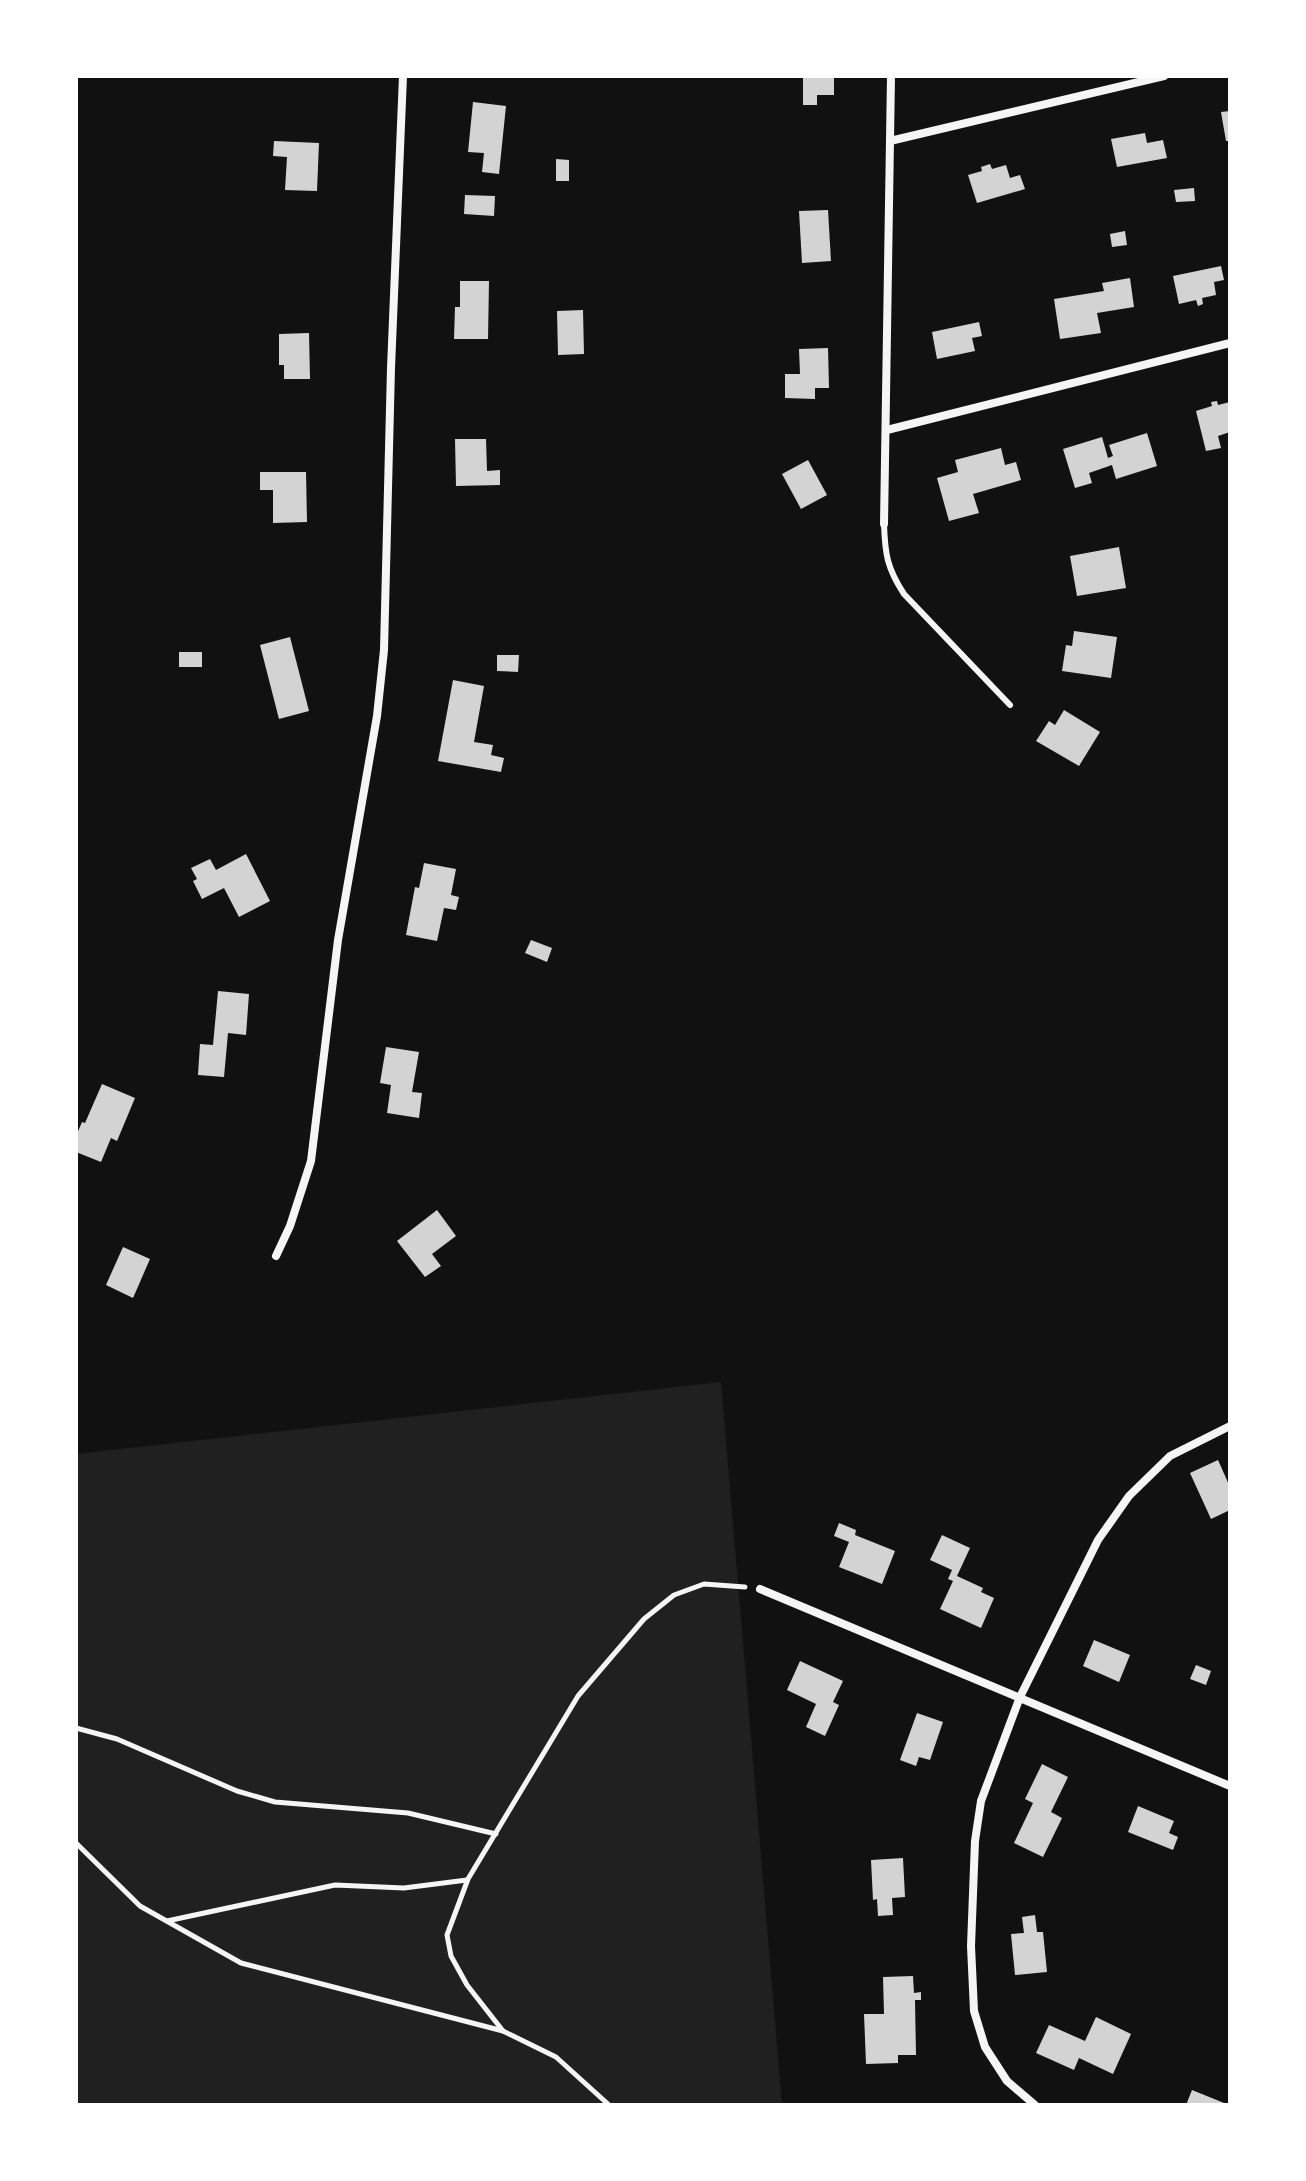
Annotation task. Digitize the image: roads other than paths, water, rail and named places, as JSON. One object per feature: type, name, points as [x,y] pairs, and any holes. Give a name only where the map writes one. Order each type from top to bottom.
[{"type":"street","points":[[276,1256],[290,1226],[311,1161],[338,940],[377,716],[384,650],[403,76]]},
{"type":"street","points":[[884,524],[891,76]]},
{"type":"street","points":[[890,141],[1164,76]]},
{"type":"street","points":[[887,430],[1230,343]]},
{"type":"street","points":[[1035,2105],[1007,2081],[985,2047],[974,2011],[971,1946],[975,1841],[981,1801],[1020,1697],[1098,1540],[1129,1496],[1170,1456],[1230,1426]]},
{"type":"street","points":[[760,1589],[1230,1786]]},
{"type":"lane","points":[[884,524],[885,557],[904,594],[1010,705]]}]
